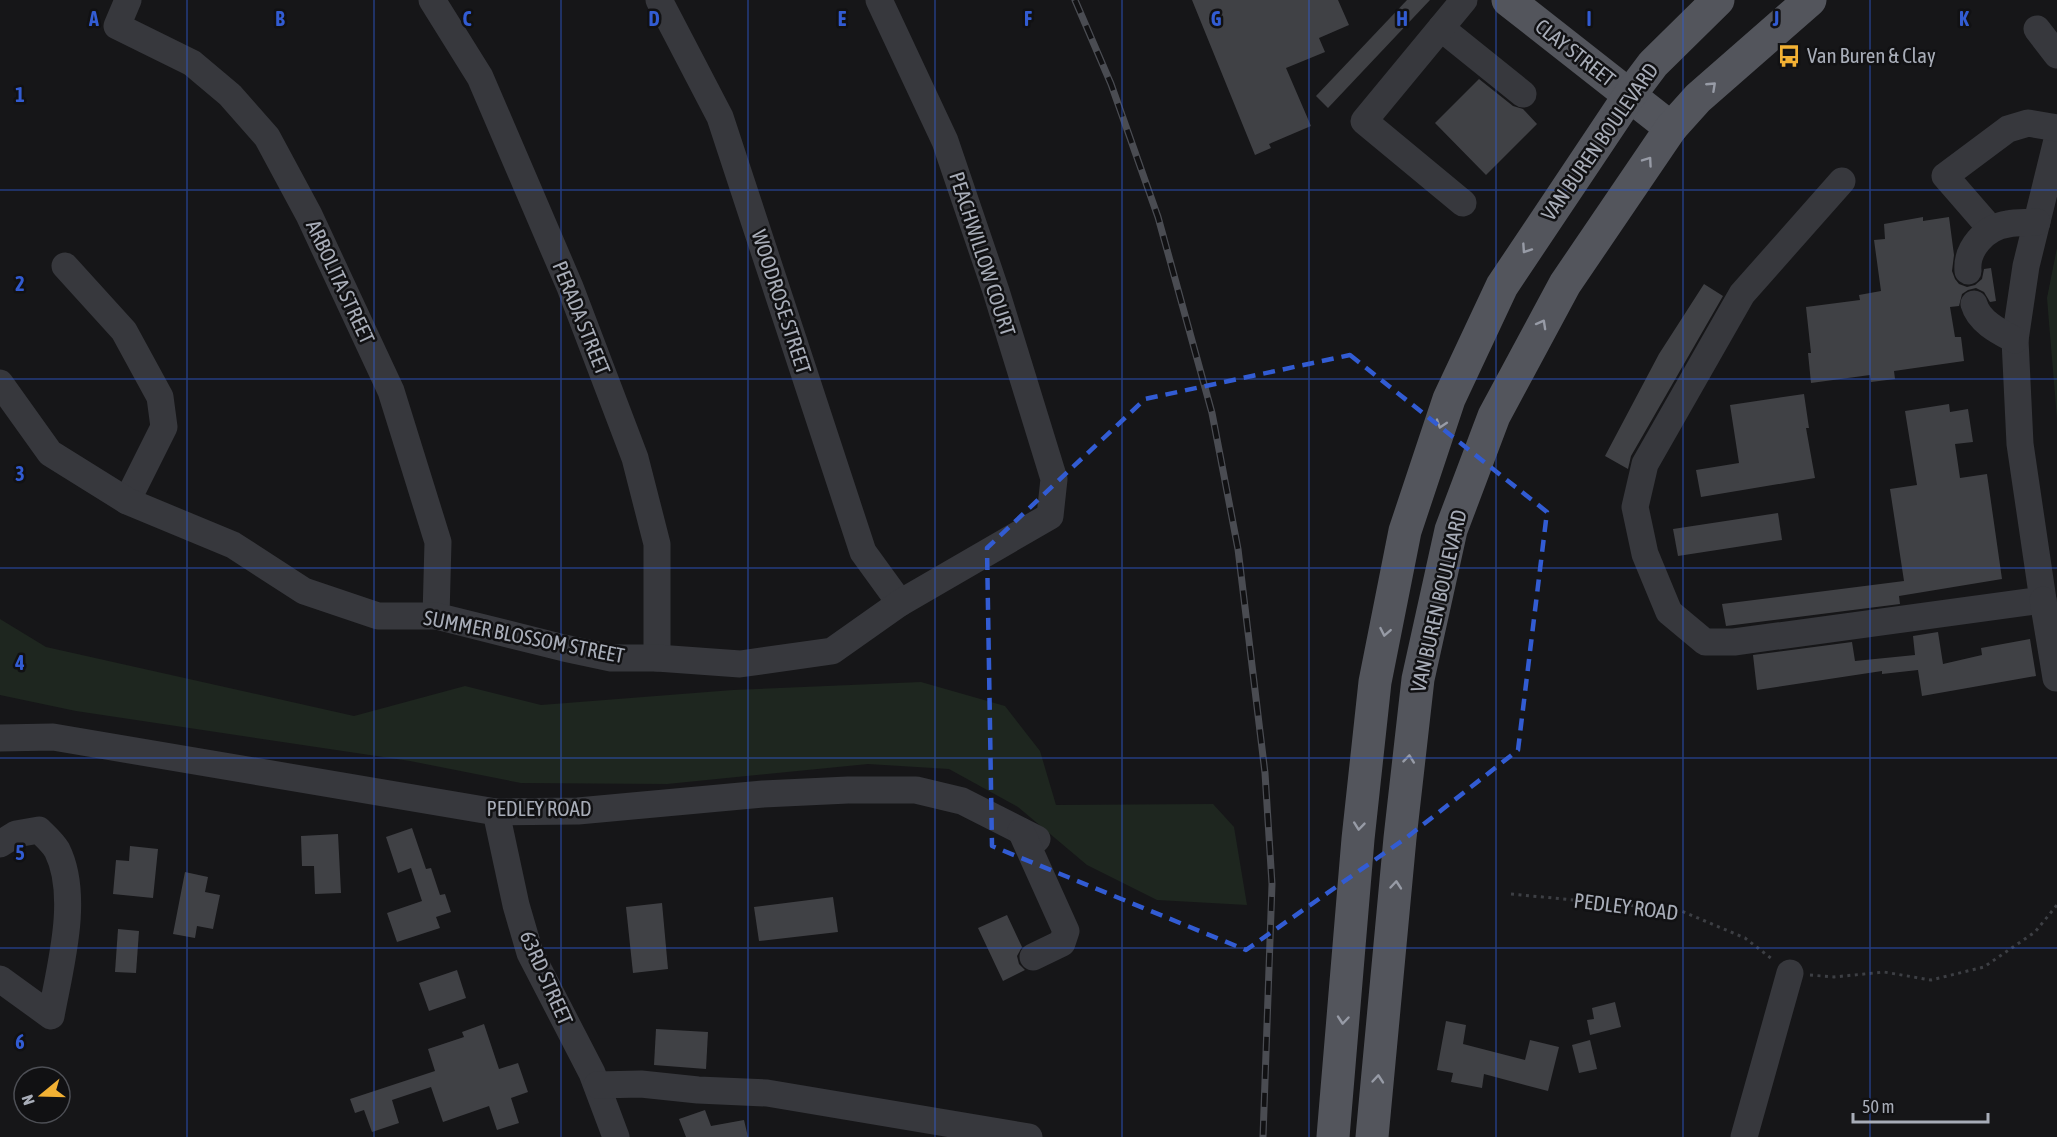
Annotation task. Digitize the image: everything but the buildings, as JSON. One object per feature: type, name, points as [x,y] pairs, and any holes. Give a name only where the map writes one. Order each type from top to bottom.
[{"type":"main road","name":"CLAY STREET","points":[[1508,0],[1671,128]]},
{"type":"main road","name":"VAN BUREN BOULEVARD","points":[[1334,1137],[1358,839],[1375,682],[1405,531],[1449,399],[1502,286],[1629,96],[1653,64],[1718,0]]},
{"type":"main road","name":"VAN BUREN BOULEVARD","points":[[1372,1137],[1400,838],[1418,679],[1451,530],[1494,416],[1514,375],[1565,284],[1671,128],[1698,98],[1810,0]]},
{"type":"street","name":"ARBOLITA STREET","points":[[128,0],[117,26],[192,63],[230,95],[267,137],[309,215],[394,401],[438,542],[436,616]]},
{"type":"street","name":"PERADA STREET","points":[[432,0],[480,77],[570,287],[635,458],[657,544],[657,658]]},
{"type":"street","name":"WOODROSE STREET","points":[[659,0],[720,117],[863,552],[900,603]]},
{"type":"street","name":"PEACHWILLOW COURT","points":[[879,0],[945,141],[996,291],[1054,479],[1050,516]]},
{"type":"street","points":[[1463,203],[1364,122],[1464,0]]},
{"type":"street","points":[[1442,28],[1523,94]]},
{"type":"street","points":[[2037,29],[2057,55]]},
{"type":"street","points":[[1991,229],[1945,176],[2008,129],[2028,123],[2057,128]]},
{"type":"street","points":[[2056,678],[2020,444],[2015,340],[2026,266],[2057,140]]},
{"type":"street","points":[[1842,181],[1742,294],[1645,464],[1635,507],[1646,554],[1669,612],[1705,642],[1734,642],[2043,600]]},
{"type":"street","points":[[1968,271],[1967,261],[1974,244],[1991,229],[2005,224],[2037,222]]},
{"type":"street","points":[[65,266],[124,331],[160,397],[164,427],[127,501]]},
{"type":"street","points":[[1974,304],[1977,312],[1997,331],[2015,340]]},
{"type":"street","name":"SUMMER BLOSSOM STREET","points":[[0,383],[50,453],[127,501],[233,545],[304,591],[378,616],[436,616],[611,658],[657,658],[740,664],[832,651],[900,603],[1050,516]]},
{"type":"street","name":"PEDLEY ROAD","points":[[0,738],[53,737],[496,812],[578,810],[764,794],[916,790],[962,801],[1029,835],[1066,931],[1062,943],[1033,957]]},
{"type":"street","name":"63RD STREET","points":[[496,812],[516,905],[530,953],[597,1085],[616,1137]]},
{"type":"street","points":[[0,844],[16,834],[39,830],[56,848],[65,869],[67,911],[51,1016],[0,979]]},
{"type":"street","points":[[1744,1137],[1790,973]]},
{"type":"street","points":[[597,1085],[641,1084],[698,1090],[767,1093],[1029,1137]]},
{"type":"path","name":"PEDLEY ROAD","points":[[1511,894],[1679,910],[1745,938],[1790,973]]},
{"type":"path","points":[[1790,973],[1834,977],[1884,972],[1931,980],[1984,967],[2035,932],[2057,905]]},
{"type":"highlighted area","points":[[1350,355],[1547,512],[1518,750],[1406,838],[1246,950],[992,846],[987,548],[1145,399]]},
{"type":"shaded area","points":[[2057,248],[2057,419],[2047,298]]},
{"type":"shaded area","points":[[0,619],[46,647],[354,716],[465,686],[541,705],[733,690],[921,682],[1005,706],[1040,751],[1056,805],[1213,804],[1234,827],[1247,905],[1157,900],[1087,865],[1018,807],[949,769],[868,764],[667,784],[521,783],[410,761],[76,711],[0,695]]},
{"type":"railway","points":[[1075,0],[1111,84],[1158,217],[1212,413],[1238,549],[1265,773],[1272,884],[1263,1137]]},
{"type":"place","name":"Van Buren & Clay","points":[[1789,56]]}]
